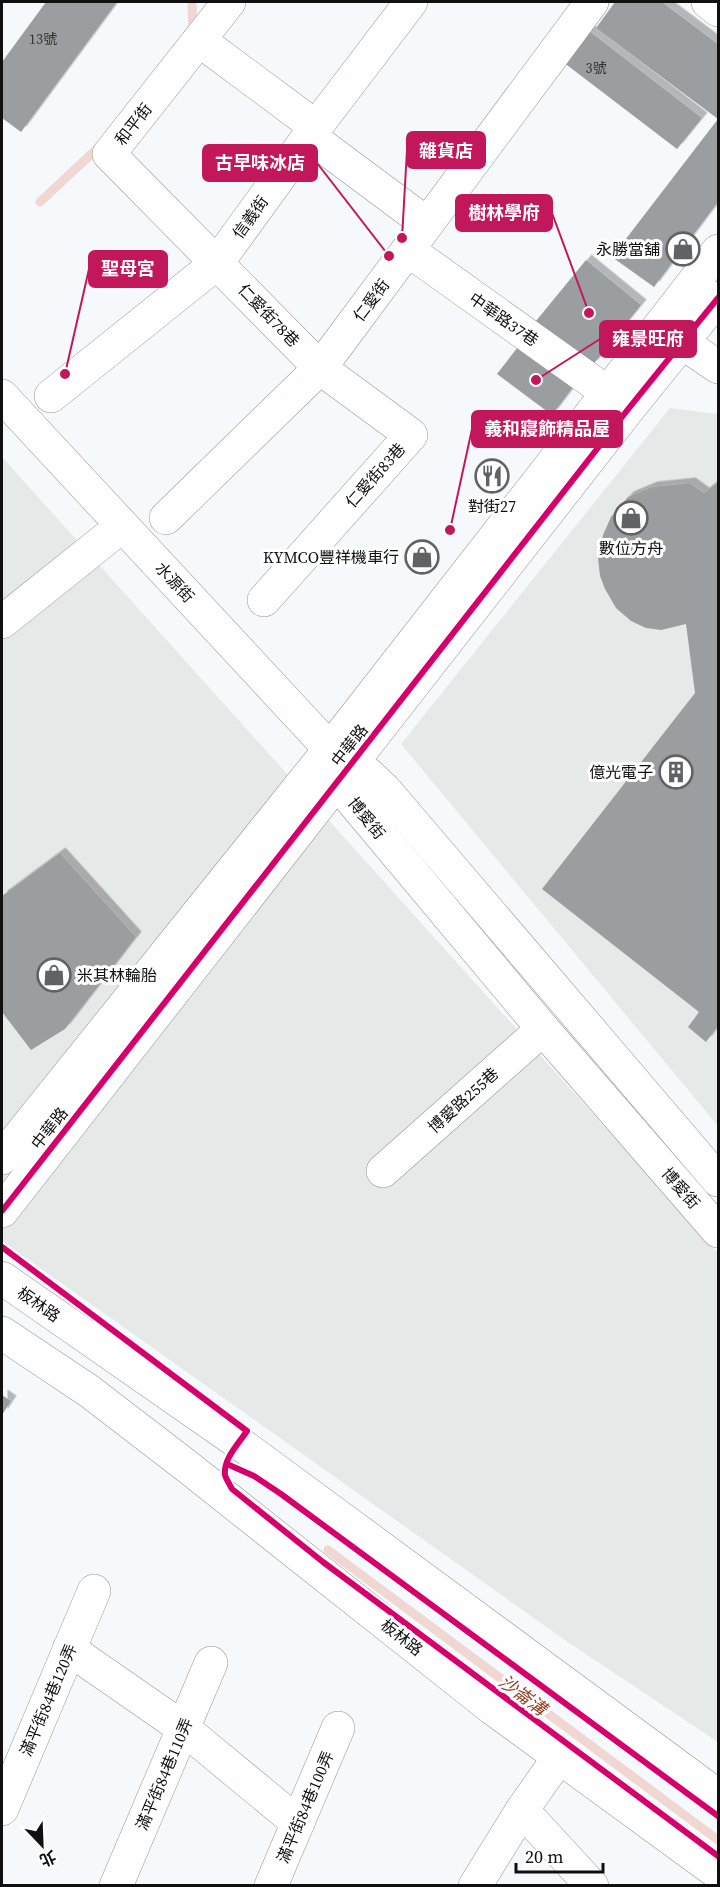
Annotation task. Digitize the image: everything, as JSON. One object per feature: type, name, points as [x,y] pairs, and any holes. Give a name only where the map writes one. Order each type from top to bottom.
[{"type":"street","name":"和平街","points":[[217,263],[109,154],[229,2]]},
{"type":"street","name":"信義街","points":[[51,396],[217,263],[411,2]]},
{"type":"street","name":"仁愛街","points":[[166,518],[320,368],[592,2]]},
{"type":"street","points":[[708,2],[718,10]]},
{"type":"street","points":[[199,40],[426,223]]},
{"type":"street","name":"中華路37巷","points":[[408,250],[619,401]]},
{"type":"street","name":"中華路","points":[[2,1210],[339,758],[671,335],[718,251]]},
{"type":"street","name":"仁愛街78巷","points":[[217,263],[320,368]]},
{"type":"street","name":"中華路","points":[[671,335],[718,298]]},
{"type":"street","points":[[671,335],[718,366]]},
{"type":"street","name":"仁愛街83巷","points":[[264,600],[411,435],[320,368]]},
{"type":"street","name":"水源街","points":[[2,396],[339,758]]},
{"type":"street","points":[[2,622],[122,526]]},
{"type":"street","name":"中華路","points":[[2,1158],[339,758]]},
{"type":"street","name":"博愛街","points":[[339,758],[349,797],[543,1029],[718,1231]]},
{"type":"street","name":"博愛街","points":[[339,758],[368,774],[385,790],[718,1180]]},
{"type":"street","name":"博愛路255巷","points":[[383,1172],[543,1029]]},
{"type":"street","name":"板林路","points":[[2,1278],[239,1443],[718,1796]]},
{"type":"street","name":"板林路","points":[[2,1333],[99,1399],[492,1708],[718,1873]]},
{"type":"street","name":"滿平街84巷120弄","points":[[2,1809],[94,1590]]},
{"type":"street","points":[[69,1649],[183,1728],[298,1823]]},
{"type":"street","name":"滿平街84巷110弄","points":[[117,1886],[211,1663]]},
{"type":"street","name":"滿平街84巷100弄","points":[[271,1886],[338,1728]]},
{"type":"street","points":[[475,1886],[522,1810],[560,1756]]},
{"type":"street","points":[[522,1810],[592,1886]]},
{"type":"shaded area","points":[[670,408],[718,414],[718,1126],[401,744]]},
{"type":"shaded area","points":[[2,457],[718,1253],[718,1742],[572,1645],[2,1241]]},
{"type":"building","points":[[46,2],[117,2],[21,132],[2,118],[2,62]]},
{"type":"building","points":[[615,2],[662,2],[718,44],[718,119],[596,28]]},
{"type":"building","points":[[588,30],[702,118],[677,149],[563,62]]},
{"type":"building","points":[[718,119],[718,202],[654,287],[612,257]]},
{"type":"building","points":[[586,260],[641,305],[592,366],[536,321]]},
{"type":"building","points":[[521,343],[574,386],[552,415],[497,374]]},
{"type":"building","name":"億光電子","points":[[718,482],[718,1026],[706,1042],[688,1027],[699,1012],[542,889],[695,693],[686,624],[661,630],[646,628],[631,621],[616,608],[600,576],[598,558],[603,535],[611,517],[628,497],[652,487],[690,483],[704,493]]},
{"type":"building","name":"米其林輪胎","points":[[60,853],[136,937],[65,1029],[31,1050],[2,1012],[2,896]]},
{"type":"building","points":[[2,1395],[11,1401],[2,1415]]},
{"type":"waterway","points":[[192,2],[193,32]]},
{"type":"waterway","points":[[40,202],[101,145]]},
{"type":"waterway","name":"沙崙溝","points":[[328,1550],[718,1840]]},
{"type":"cycle path","points":[[2,1211],[629,408],[718,298]]},
{"type":"cycle path","points":[[2,1247],[247,1431],[226,1463],[225,1475],[232,1489],[323,1562],[718,1856]]},
{"type":"cycle path","points":[[227,1464],[254,1476],[281,1494],[718,1816]]},
{"type":"place","name":"雜貨店","points":[[402,238]]},
{"type":"place","name":"永勝當舖","points":[[683,249]]},
{"type":"place","name":"古早味冰店","points":[[389,256]]},
{"type":"place","name":"樹林學府","points":[[589,313]]},
{"type":"place","name":"聖母宮","points":[[65,374]]},
{"type":"place","name":"雍景旺府","points":[[536,380]]},
{"type":"place","name":"對街27","points":[[492,476]]},
{"type":"place","name":"數位方舟","points":[[631,518]]},
{"type":"place","name":"義和寢飾精品屋","points":[[450,530]]},
{"type":"place","name":"KYMCO豐祥機車行","points":[[422,557]]},
{"type":"place","name":"億光電子","points":[[676,772]]},
{"type":"place","name":"米其林輪胎","points":[[54,975]]}]
